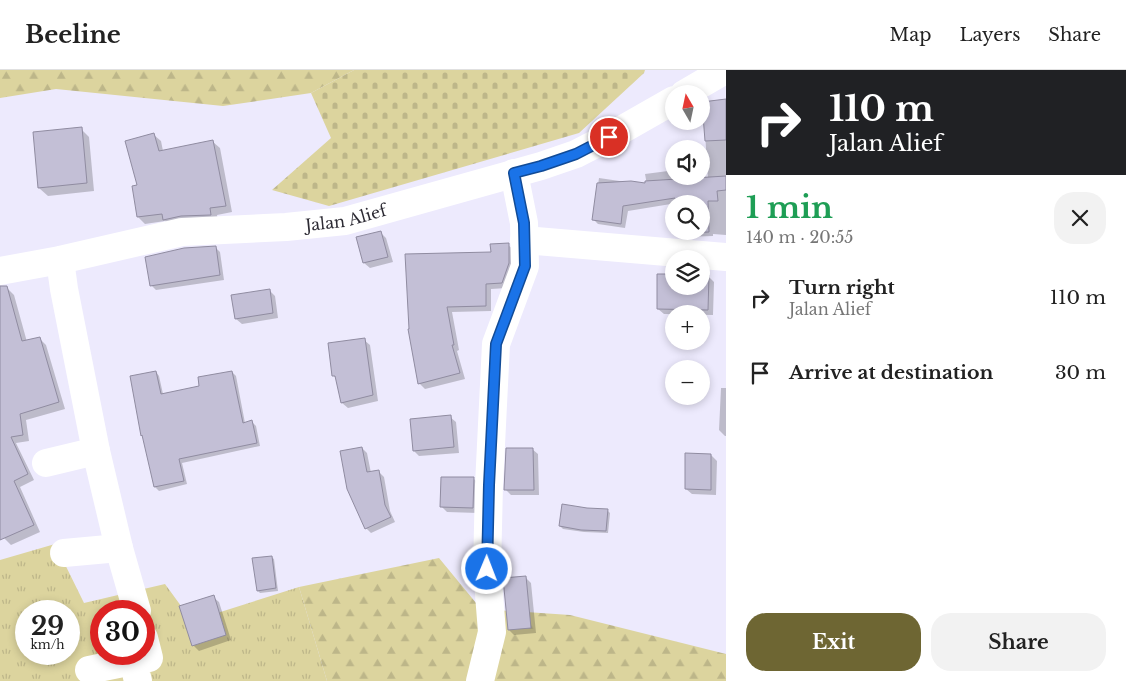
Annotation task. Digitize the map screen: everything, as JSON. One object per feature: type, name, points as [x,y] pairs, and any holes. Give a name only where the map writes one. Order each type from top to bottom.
[{"type":"street","points":[[700,85],[724,72]]},
{"type":"street","name":"Jalan Alief","points":[[0,271],[60,260],[182,232],[286,227],[345,221],[541,166],[576,154],[665,105]]},
{"type":"street","points":[[480,681],[492,632],[487,569],[489,476],[496,344],[525,266],[524,223],[514,173]]},
{"type":"street","points":[[524,240],[726,257]]},
{"type":"street","points":[[60,260],[96,451],[134,600]]},
{"type":"street","points":[[46,463],[96,451]]},
{"type":"street","points":[[64,553],[120,548]]},
{"type":"street","points":[[90,670],[114,665]]},
{"type":"green space","points":[[0,70],[354,70],[311,93],[223,106],[56,89],[0,98]]},
{"type":"green space","points":[[354,70],[645,70],[579,133],[329,206],[272,190],[331,138],[311,93]]},
{"type":"green space","points":[[55,544],[84,603],[90,602],[90,665],[155,665],[155,600],[97,600],[165,584],[192,621],[299,587],[327,681],[0,681],[0,560]]},
{"type":"green space","points":[[439,558],[481,609],[570,615],[726,654],[726,681],[327,681],[299,587]]},
{"type":"building","points":[[726,99],[726,140],[705,140],[704,130],[710,130],[710,101]]},
{"type":"building","points":[[82,127],[87,183],[38,188],[33,132]]},
{"type":"building","points":[[154,133],[159,151],[213,140],[226,206],[210,208],[211,215],[181,216],[163,220],[162,214],[137,217],[132,186],[137,185],[125,141]]},
{"type":"building","points":[[726,176],[726,190],[717,191],[718,201],[710,201],[710,195],[665,195],[665,200],[623,206],[621,224],[592,220],[597,183],[631,181],[645,183],[645,181],[665,180],[665,185],[710,185],[710,177]]},
{"type":"building","points":[[381,231],[388,257],[363,263],[356,237]]},
{"type":"building","points":[[509,243],[509,263],[502,283],[486,284],[486,306],[447,307],[454,345],[452,345],[460,373],[418,384],[408,329],[405,254],[491,252],[490,244]]},
{"type":"building","points":[[216,246],[220,275],[150,286],[145,257],[184,248]]},
{"type":"building","points":[[657,274],[665,274],[665,295],[708,295],[708,305],[665,305],[665,309],[657,309]]},
{"type":"building","points":[[0,286],[7,286],[22,341],[40,337],[59,402],[20,414],[23,435],[11,437],[28,474],[14,481],[34,525],[0,540]]},
{"type":"building","points":[[270,289],[273,313],[235,319],[231,295]]},
{"type":"building","points":[[365,338],[373,395],[341,403],[335,376],[332,376],[328,343]]},
{"type":"building","points":[[156,371],[161,394],[199,386],[198,377],[232,371],[243,423],[252,420],[257,443],[179,459],[184,481],[154,487],[141,436],[130,376]]},
{"type":"building","points":[[451,415],[454,447],[413,451],[410,419]]},
{"type":"building","points":[[362,447],[367,472],[379,470],[385,505],[391,517],[365,529],[347,489],[340,451]]},
{"type":"building","points":[[506,448],[533,448],[534,490],[504,490]]},
{"type":"building","points":[[685,453],[711,454],[711,490],[685,489]]},
{"type":"building","points":[[441,477],[474,477],[473,508],[440,507]]},
{"type":"building","points":[[562,504],[608,509],[606,531],[581,530],[559,526]]},
{"type":"building","points":[[272,556],[276,588],[257,591],[252,558]]},
{"type":"building","points":[[526,576],[531,628],[508,630],[503,578]]},
{"type":"building","points":[[214,595],[226,635],[192,646],[179,606]]},
{"type":"route","points":[[487,569],[496,344],[525,266],[524,223],[514,173],[576,154],[609,137]]}]
